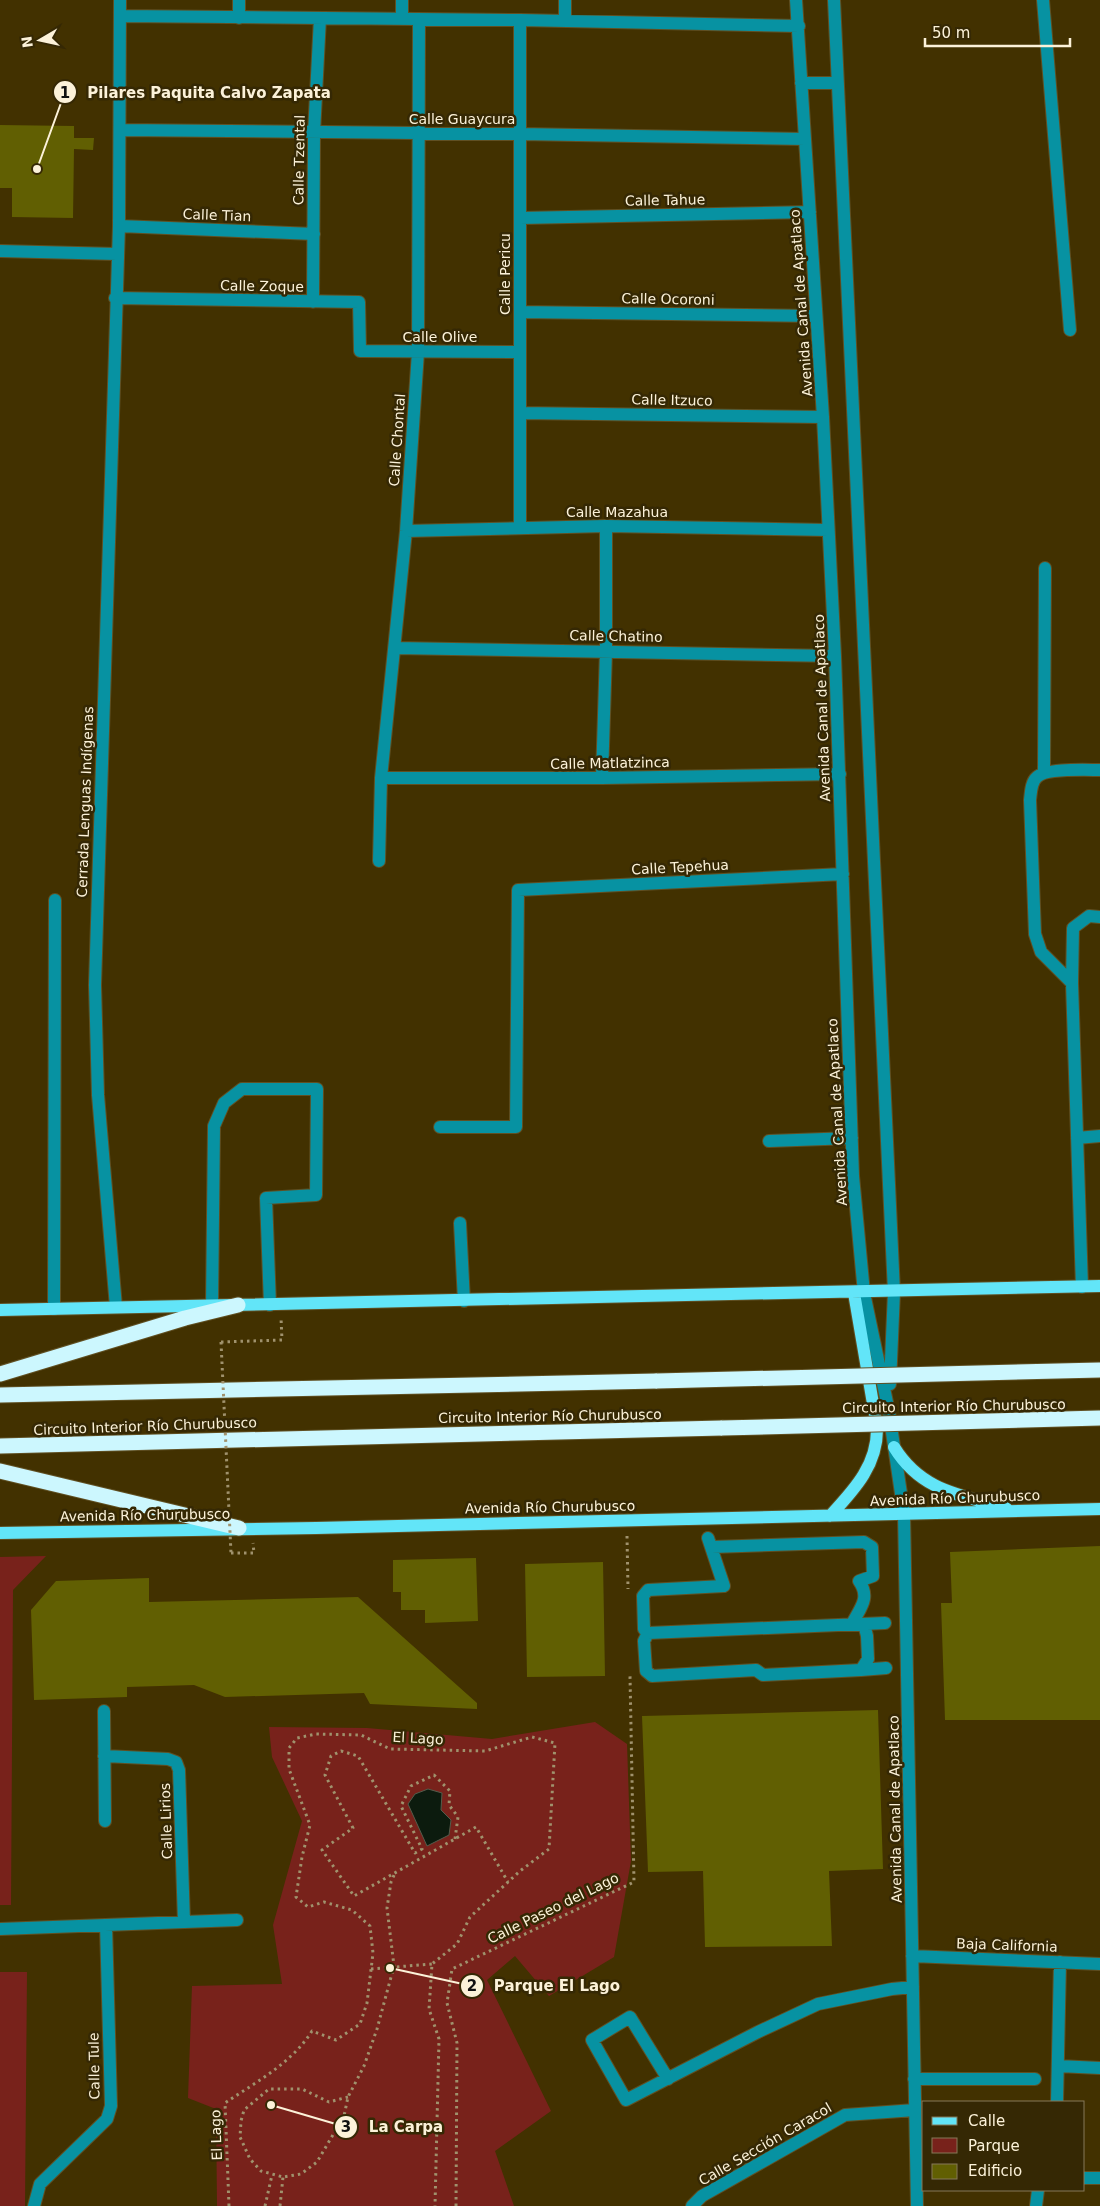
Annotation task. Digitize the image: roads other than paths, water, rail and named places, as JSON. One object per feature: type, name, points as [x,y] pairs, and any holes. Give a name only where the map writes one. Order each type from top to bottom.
[{"type":"highway","points":[[0,1374],[185,1318],[238,1305]]},
{"type":"highway","points":[[0,1395],[1100,1370]]},
{"type":"highway","name":"Circuito Interior Río Churubusco","points":[[0,1446],[1100,1418]]},
{"type":"highway","points":[[0,1470],[238,1528]]},
{"type":"main road","points":[[0,1310],[859,1293],[1100,1286]]},
{"type":"main road","points":[[830,1516],[864,1475],[874,1454],[877,1438],[859,1293]]},
{"type":"main road","points":[[894,1447],[911,1470],[934,1486],[1020,1511]]},
{"type":"main road","name":"Avenida Río Churubusco","points":[[0,1533],[1100,1509]]},
{"type":"street","name":"Cerrada Lenguas Indígenas","points":[[116,1308],[98,1095],[95,985],[118,226],[120,0]]},
{"type":"street","points":[[239,0],[239,18]]},
{"type":"street","points":[[402,0],[402,19]]},
{"type":"street","points":[[565,0],[565,21]]},
{"type":"street","name":"Avenida Canal de Apatlaco","points":[[796,0],[815,316],[823,416],[835,656],[853,1176],[859,1293],[889,1412],[904,1514],[917,2206]]},
{"type":"street","name":"Avenida Canal de Apatlaco","points":[[834,0],[894,1292],[889,1412]]},
{"type":"street","points":[[1043,0],[1070,330]]},
{"type":"street","points":[[120,16],[520,20],[799,26]]},
{"type":"street","name":"Calle Tzental","points":[[313,302],[314,133],[320,18]]},
{"type":"street","name":"Calle Chontal","points":[[379,861],[381,778],[406,532],[418,352],[419,20]]},
{"type":"street","name":"Calle Pericu","points":[[520,20],[520,528]]},
{"type":"street","points":[[801,82],[838,83]]},
{"type":"street","name":"Calle Guaycura","points":[[120,130],[805,139]]},
{"type":"street","name":"Calle Tahue","points":[[520,218],[810,212]]},
{"type":"street","name":"Calle Tian","points":[[118,226],[314,234]]},
{"type":"street","points":[[0,251],[117,254]]},
{"type":"street","name":"Calle Zoque","points":[[115,298],[359,302],[360,351]]},
{"type":"street","name":"Calle Ocoroni","points":[[520,312],[815,316]]},
{"type":"street","name":"Calle Olive","points":[[360,351],[520,352]]},
{"type":"street","name":"Calle Itzuco","points":[[520,413],[823,416]]},
{"type":"street","points":[[602,778],[606,651],[606,526]]},
{"type":"street","name":"Calle Mazahua","points":[[406,532],[606,526],[828,530]]},
{"type":"street","points":[[1044,772],[1046,568]]},
{"type":"street","name":"Calle Chatino","points":[[395,648],[835,656]]},
{"type":"street","points":[[1072,983],[1041,952],[1035,934],[1030,800],[1036,778],[1044,772],[1100,770]]},
{"type":"street","name":"Calle Matlatzinca","points":[[381,778],[602,778],[840,774]]},
{"type":"street","name":"Calle Tepehua","points":[[440,1127],[516,1127],[518,890],[843,874]]},
{"type":"street","points":[[54,1309],[55,900]]},
{"type":"street","points":[[1082,1287],[1072,983],[1073,928],[1089,916],[1100,916]]},
{"type":"street","points":[[212,1306],[214,1126],[224,1103],[242,1089],[317,1089],[316,1195],[266,1198],[275,1305]]},
{"type":"street","points":[[1077,1138],[1100,1136]]},
{"type":"street","points":[[769,1141],[852,1138]]},
{"type":"street","points":[[460,1223],[464,1301]]},
{"type":"street","points":[[648,1634],[644,1629],[643,1596],[648,1590],[724,1586],[710,1542],[864,1542],[872,1547],[873,1576],[858,1581],[865,1590],[865,1598],[858,1624]]},
{"type":"street","points":[[648,1634],[885,1623]]},
{"type":"street","points":[[858,1624],[867,1636],[868,1659],[860,1670]]},
{"type":"street","points":[[648,1634],[644,1640],[646,1672],[652,1676],[756,1670],[763,1675],[886,1668]]},
{"type":"street","points":[[104,1711],[105,1821]]},
{"type":"street","name":"Calle Lirios","points":[[104,1756],[168,1758],[176,1762],[179,1770],[184,1922]]},
{"type":"street","points":[[0,1929],[237,1920]]},
{"type":"street","name":"Calle Tule","points":[[34,2206],[40,2184],[107,2119],[110,2106],[106,1925]]},
{"type":"street","name":"Baja California","points":[[912,1956],[1100,1964]]},
{"type":"street","points":[[1057,2101],[1060,1962]]},
{"type":"street","points":[[668,2079],[630,2017],[592,2040],[626,2100],[668,2079],[758,2032],[818,2004],[892,1989],[913,1987]]},
{"type":"street","points":[[1058,2066],[1100,2068]]},
{"type":"street","points":[[914,2079],[1035,2079]]},
{"type":"street","name":"Calle Sección Caracol","points":[[692,2206],[702,2196],[845,2115],[915,2110]]},
{"type":"street","points":[[1085,2178],[1100,2178]]},
{"type":"street","points":[[1036,2206],[1038,2191]]},
{"type":"place","name":"Pilares Paquita Calvo Zapata","points":[[37,169]]},
{"type":"place","name":"Parque El Lago","points":[[390,1968]]},
{"type":"place","name":"La Carpa","points":[[271,2105]]}]
